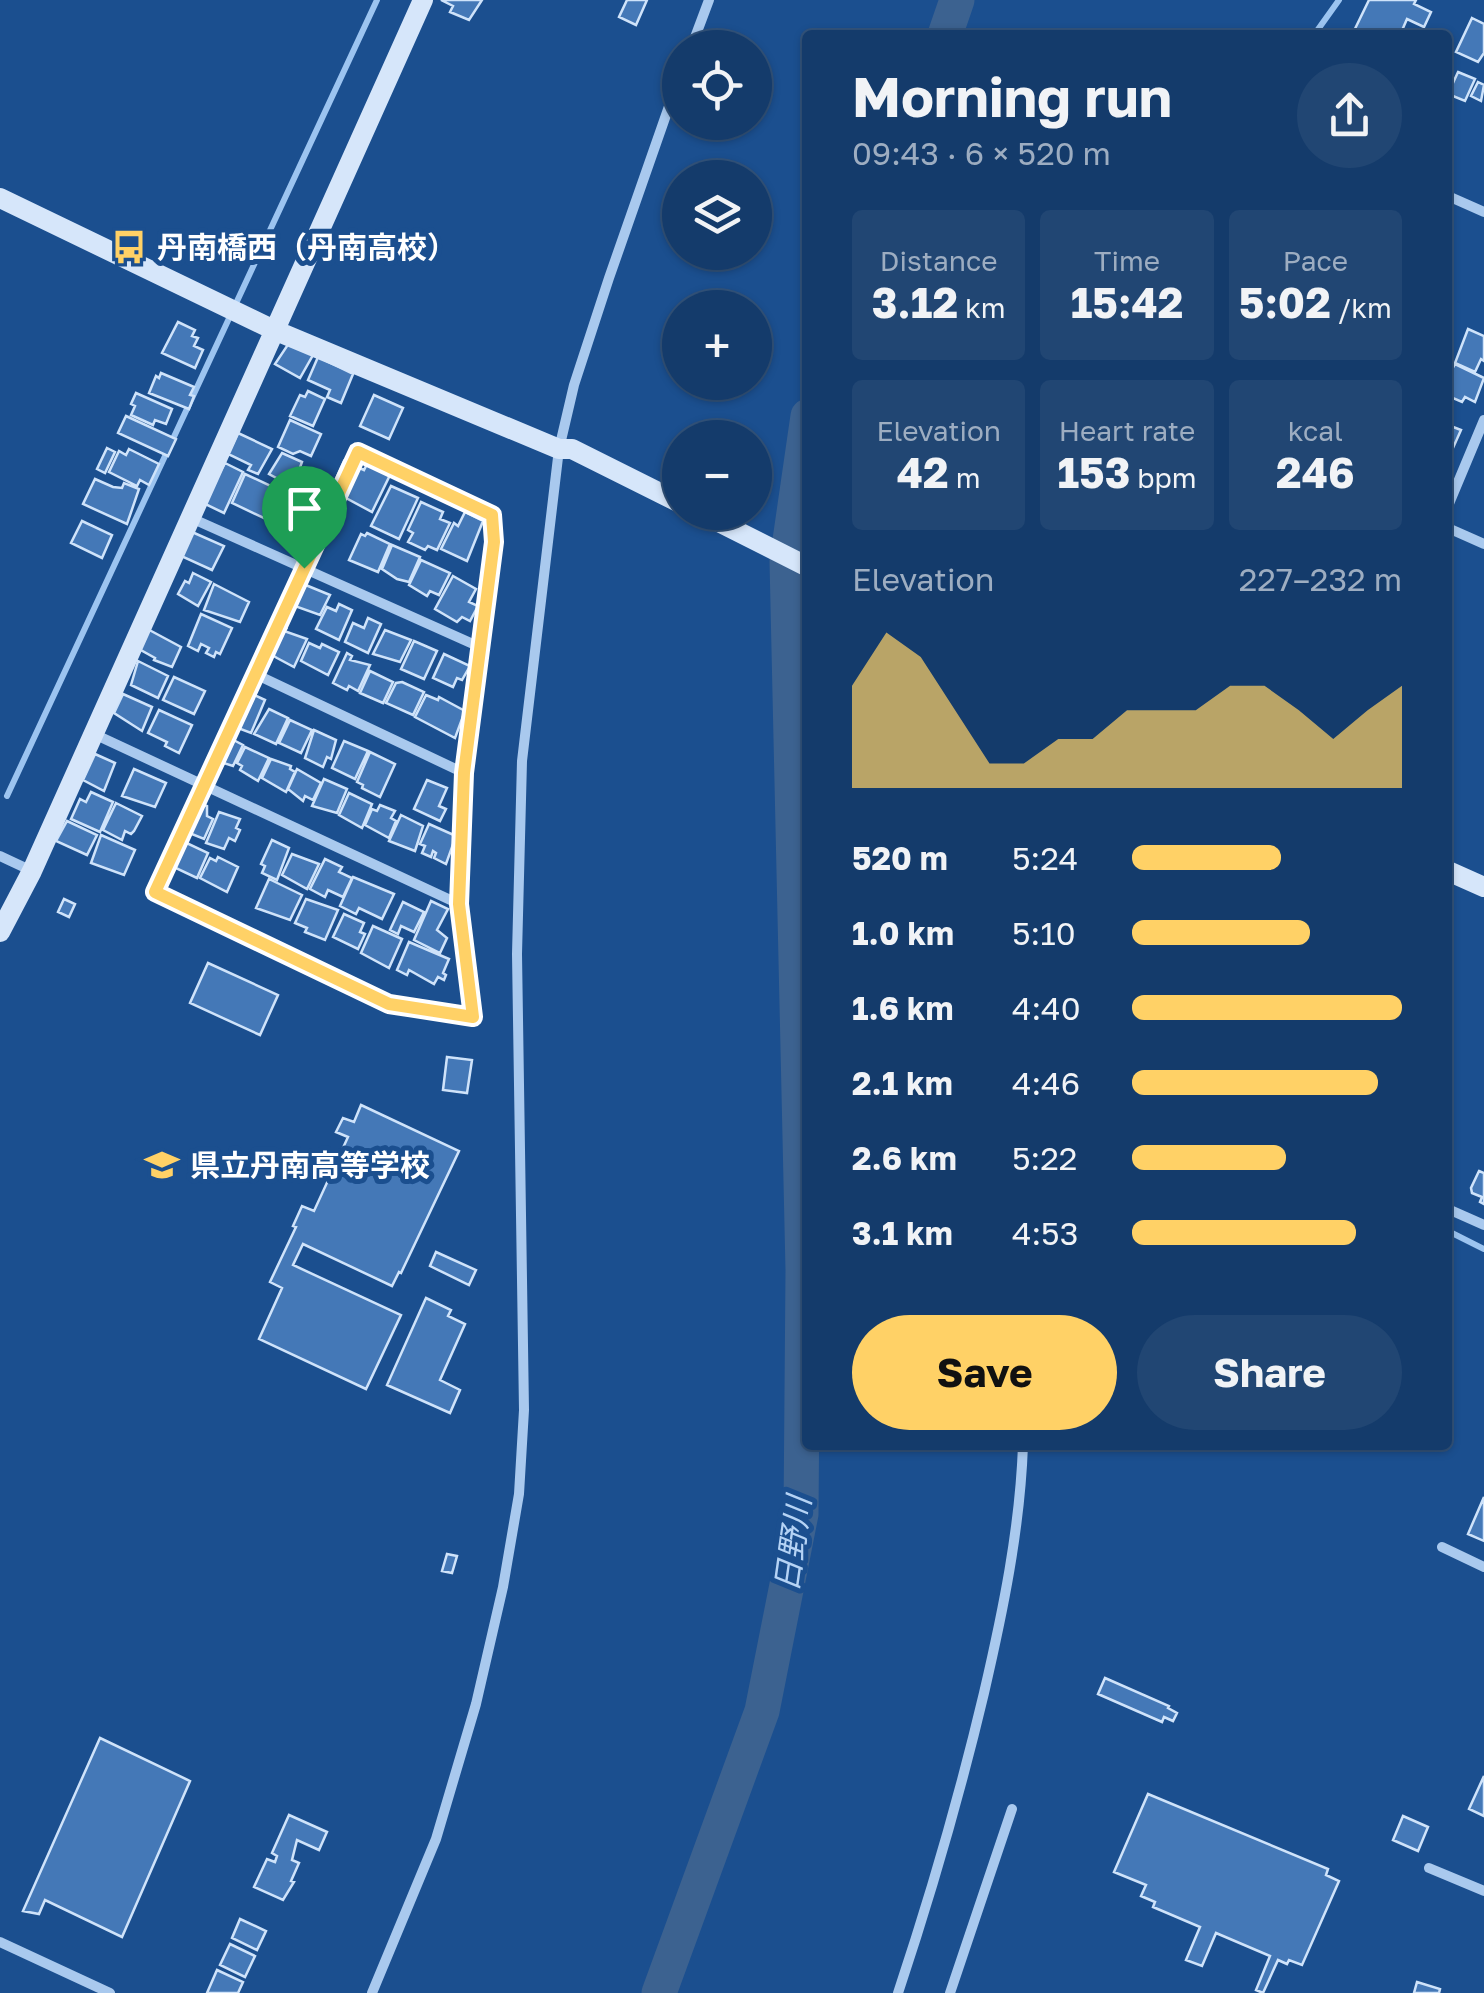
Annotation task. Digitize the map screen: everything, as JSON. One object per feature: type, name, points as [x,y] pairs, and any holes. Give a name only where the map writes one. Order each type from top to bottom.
[{"type":"street","points":[[0,932],[32,870],[423,0]]},
{"type":"street","points":[[698,30],[709,0]]},
{"type":"street","points":[[372,1993],[436,1838],[476,1704],[519,1494],[524,1410],[516,954],[522,761],[574,385],[662,128]]},
{"type":"street","points":[[0,198],[274,330],[565,449],[662,495]]},
{"type":"street","points":[[1452,198],[1484,212]]},
{"type":"street","points":[[1452,496],[1484,420]]},
{"type":"street","points":[[358,452],[492,515],[494,542],[464,773],[459,904],[473,1017],[389,1004],[155,892],[304,568],[358,452]]},
{"type":"street","points":[[190,518],[482,648]]},
{"type":"street","points":[[735,530],[802,564]]},
{"type":"street","points":[[1452,530],[1484,544]]},
{"type":"street","points":[[255,674],[464,773]]},
{"type":"street","points":[[93,734],[459,904]]},
{"type":"street","points":[[0,856],[32,870]]},
{"type":"street","points":[[1452,873],[1484,887]]},
{"type":"street","points":[[1452,1211],[1484,1225]]},
{"type":"street","points":[[898,1993],[963,1780],[996,1640],[1013,1557],[1023,1450]]},
{"type":"street","points":[[1442,1548],[1484,1568]]},
{"type":"street","points":[[950,1993],[1012,1809]]},
{"type":"street","points":[[1429,1868],[1484,1891]]},
{"type":"street","points":[[0,1942],[110,1993]]},
{"type":"building","points":[[441,0],[482,0],[469,20],[450,12],[453,6]]},
{"type":"building","points":[[627,0],[647,0],[636,25],[619,17]]},
{"type":"building","points":[[1369,0],[1416,0],[1414,4],[1431,12],[1424,27],[1407,19],[1402,30],[1354,30]]},
{"type":"building","points":[[1472,18],[1484,24],[1484,53],[1478,62],[1456,52]]},
{"type":"building","points":[[1458,72],[1475,79],[1465,101],[1452,96]]},
{"type":"building","points":[[1478,82],[1484,85],[1481,101],[1471,96]]},
{"type":"building","points":[[178,322],[195,330],[192,336],[198,338],[194,346],[203,350],[195,368],[162,353]]},
{"type":"building","points":[[1468,329],[1484,336],[1484,361],[1481,359],[1475,372],[1455,363]]},
{"type":"building","points":[[289,343],[313,355],[300,378],[275,364]]},
{"type":"building","points":[[318,357],[353,374],[341,403],[327,397],[330,390],[308,380]]},
{"type":"building","points":[[1455,364],[1484,378],[1475,402],[1465,397],[1462,402],[1452,398]]},
{"type":"building","points":[[161,373],[194,387],[189,409],[149,393]]},
{"type":"building","points":[[308,391],[325,399],[313,426],[290,416],[300,395],[305,397]]},
{"type":"building","points":[[136,393],[172,409],[166,424],[155,420],[153,425],[131,415]]},
{"type":"building","points":[[374,395],[403,408],[389,439],[360,426]]},
{"type":"building","points":[[126,416],[176,439],[168,456],[118,433]]},
{"type":"building","points":[[290,420],[321,434],[311,456],[278,447]]},
{"type":"building","points":[[1452,427],[1461,430],[1452,448]]},
{"type":"building","points":[[238,433],[272,449],[258,474],[248,470],[251,465],[228,454]]},
{"type":"building","points":[[107,448],[115,452],[105,473],[97,469]]},
{"type":"building","points":[[129,449],[159,464],[149,485],[140,480],[137,486],[109,472],[119,451],[126,455]]},
{"type":"building","points":[[282,453],[302,462],[293,487],[269,474]]},
{"type":"building","points":[[344,461],[364,470],[367,464],[390,475],[372,512],[331,490]]},
{"type":"building","points":[[225,463],[243,472],[224,513],[203,503]]},
{"type":"building","points":[[245,474],[290,495],[281,526],[232,503]]},
{"type":"building","points":[[95,479],[113,487],[122,488],[124,483],[139,489],[127,524],[83,504]]},
{"type":"building","points":[[391,486],[418,498],[399,539],[371,526]]},
{"type":"building","points":[[421,502],[443,512],[440,519],[450,523],[437,550],[428,546],[425,550],[408,542],[413,533],[408,530]]},
{"type":"building","points":[[465,512],[483,521],[467,561],[441,549],[454,523],[458,526]]},
{"type":"building","points":[[82,521],[112,535],[102,558],[71,543]]},
{"type":"building","points":[[192,532],[224,546],[212,570],[181,556]]},
{"type":"building","points":[[361,534],[390,544],[378,572],[349,560]]},
{"type":"building","points":[[392,545],[420,557],[409,582],[382,569]]},
{"type":"building","points":[[421,560],[450,573],[439,595],[430,591],[427,596],[409,585]]},
{"type":"building","points":[[193,573],[211,582],[198,606],[178,594]]},
{"type":"building","points":[[453,576],[476,589],[469,602],[478,606],[470,621],[462,617],[457,622],[435,609]]},
{"type":"building","points":[[291,579],[330,595],[320,615],[289,604],[290,593],[286,591]]},
{"type":"building","points":[[214,584],[249,602],[240,622],[204,610]]},
{"type":"building","points":[[339,604],[352,610],[339,640],[316,629],[327,607],[336,611]]},
{"type":"building","points":[[201,614],[232,628],[220,654],[216,652],[214,657],[201,644],[198,651],[188,646]]},
{"type":"building","points":[[368,618],[381,624],[368,653],[345,642],[353,623],[364,628]]},
{"type":"building","points":[[271,622],[307,639],[294,667],[269,653],[272,648],[262,643]]},
{"type":"building","points":[[140,625],[181,647],[172,667],[139,649]]},
{"type":"building","points":[[385,630],[411,640],[400,662],[373,654]]},
{"type":"building","points":[[414,641],[437,651],[424,679],[401,669]]},
{"type":"building","points":[[309,643],[339,652],[328,675],[301,661]]},
{"type":"building","points":[[347,653],[352,656],[350,660],[370,665],[358,691],[333,683]]},
{"type":"building","points":[[444,654],[470,666],[453,687],[433,678]]},
{"type":"building","points":[[138,661],[168,676],[158,698],[131,685]]},
{"type":"building","points":[[370,671],[393,682],[383,703],[360,693]]},
{"type":"building","points":[[174,677],[205,691],[194,714],[163,700]]},
{"type":"building","points":[[396,683],[424,692],[413,715],[386,703]]},
{"type":"building","points":[[123,694],[152,707],[142,731],[114,713]]},
{"type":"building","points":[[252,694],[265,700],[251,733],[230,725],[229,719],[237,702],[241,704],[244,698],[249,701]]},
{"type":"building","points":[[426,695],[438,700],[439,697],[465,711],[455,738],[415,717]]},
{"type":"building","points":[[269,709],[288,718],[276,744],[254,734]]},
{"type":"building","points":[[159,710],[192,725],[179,753],[148,733]]},
{"type":"building","points":[[290,720],[312,730],[301,753],[279,743]]},
{"type":"building","points":[[314,730],[336,740],[331,759],[327,757],[323,767],[305,758]]},
{"type":"building","points":[[222,734],[243,745],[233,766],[208,758]]},
{"type":"building","points":[[344,741],[368,751],[355,779],[332,768]]},
{"type":"building","points":[[245,747],[269,758],[258,781],[240,770],[242,766],[237,763]]},
{"type":"building","points":[[370,752],[395,764],[380,797],[357,782]]},
{"type":"building","points":[[95,754],[115,763],[104,791],[83,780]]},
{"type":"building","points":[[271,759],[291,766],[295,772],[286,792],[262,778]]},
{"type":"building","points":[[134,769],[166,783],[155,807],[122,796]]},
{"type":"building","points":[[297,769],[321,783],[313,800],[305,796],[303,801],[288,789]]},
{"type":"building","points":[[324,779],[347,789],[337,813],[312,806]]},
{"type":"building","points":[[427,780],[447,788],[439,806],[446,809],[440,821],[414,809]]},
{"type":"building","points":[[91,792],[113,802],[100,832],[71,819],[80,799],[86,802]]},
{"type":"building","points":[[349,793],[372,804],[362,828],[339,815]]},
{"type":"building","points":[[192,800],[207,806],[207,816],[213,819],[204,839],[177,828]]},
{"type":"building","points":[[116,803],[142,816],[131,834],[125,831],[122,840],[103,830]]},
{"type":"building","points":[[380,805],[395,811],[391,818],[396,821],[389,838],[365,825],[372,809],[377,811]]},
{"type":"building","points":[[219,812],[240,819],[235,841],[229,838],[224,849],[206,843]]},
{"type":"building","points":[[401,815],[423,826],[415,851],[389,841]]},
{"type":"building","points":[[67,821],[97,835],[87,855],[56,841]]},
{"type":"building","points":[[429,824],[456,836],[446,864],[434,858],[433,851],[431,857],[422,853],[425,846],[420,844]]},
{"type":"building","points":[[101,835],[135,850],[124,875],[91,863]]},
{"type":"building","points":[[176,838],[208,853],[197,878],[165,863]]},
{"type":"building","points":[[272,840],[289,848],[277,880],[262,873],[265,866],[261,864]]},
{"type":"building","points":[[292,854],[319,864],[307,889],[282,875]]},
{"type":"building","points":[[218,857],[238,867],[227,892],[200,878],[210,858],[216,861]]},
{"type":"building","points":[[325,859],[342,867],[339,872],[352,878],[343,897],[328,890],[325,897],[310,889]]},
{"type":"building","points":[[353,877],[394,894],[382,919],[359,908],[356,914],[340,906]]},
{"type":"building","points":[[269,879],[302,895],[290,920],[256,908]]},
{"type":"building","points":[[64,899],[75,904],[69,917],[58,912]]},
{"type":"building","points":[[306,899],[338,910],[325,940],[295,923]]},
{"type":"building","points":[[431,901],[448,909],[437,930],[447,938],[440,953],[414,940]]},
{"type":"building","points":[[403,902],[424,912],[414,932],[401,926],[398,934],[390,930]]},
{"type":"building","points":[[344,914],[364,923],[360,932],[365,934],[358,949],[333,937]]},
{"type":"building","points":[[373,926],[402,939],[389,968],[361,953]]},
{"type":"building","points":[[409,942],[449,959],[444,980],[438,977],[434,984],[409,970],[407,975],[397,970]]},
{"type":"building","points":[[208,963],[278,995],[260,1035],[190,1003]]},
{"type":"building","points":[[447,1057],[472,1060],[467,1093],[443,1090]]},
{"type":"building","points":[[361,1105],[459,1151],[392,1286],[303,1244],[293,1265],[401,1315],[366,1389],[259,1339],[282,1288],[270,1282],[296,1227],[293,1226],[302,1206],[314,1211],[348,1137],[336,1132],[343,1118],[354,1122]]},
{"type":"building","points":[[1479,1171],[1484,1173],[1484,1204],[1471,1188]]},
{"type":"building","points":[[436,1252],[476,1270],[469,1285],[430,1266]]},
{"type":"building","points":[[426,1298],[451,1310],[448,1316],[465,1324],[440,1380],[460,1390],[450,1413],[387,1385]]},
{"type":"building","points":[[1484,1497],[1484,1541],[1468,1534]]},
{"type":"building","points":[[447,1554],[457,1556],[452,1573],[442,1571]]},
{"type":"building","points":[[1105,1678],[1169,1706],[1177,1713],[1173,1721],[1164,1717],[1162,1722],[1098,1694]]},
{"type":"building","points":[[100,1738],[190,1781],[122,1937],[45,1900],[39,1914],[23,1911]]},
{"type":"building","points":[[1484,1776],[1484,1816],[1469,1809]]},
{"type":"building","points":[[1148,1794],[1328,1869],[1326,1875],[1339,1881],[1302,1965],[1278,1960],[1263,1993],[1256,1990],[1270,1956],[1216,1933],[1202,1966],[1186,1960],[1200,1927],[1153,1907],[1155,1902],[1141,1896],[1146,1885],[1114,1872]]},
{"type":"building","points":[[289,1815],[327,1832],[319,1850],[297,1840],[292,1860],[299,1863],[283,1900],[254,1887],[267,1859],[275,1862],[277,1856],[272,1853]]},
{"type":"building","points":[[1403,1816],[1428,1827],[1418,1851],[1393,1840]]},
{"type":"building","points":[[240,1919],[266,1931],[257,1950],[232,1938]]},
{"type":"building","points":[[230,1944],[255,1956],[245,1977],[220,1965]]},
{"type":"building","points":[[217,1970],[243,1982],[238,1993],[207,1993]]},
{"type":"building","points":[[1417,1982],[1440,1989],[1439,1993],[1414,1993]]},
{"type":"waterway","points":[[7,796],[377,0]]},
{"type":"waterway","name":"日野川","points":[[947,30],[957,0]]},
{"type":"waterway","points":[[1318,30],[1339,0]]},
{"type":"waterway","name":"日野川","points":[[802,457],[787,561],[802,1226]]},
{"type":"waterway","points":[[1452,1233],[1484,1249]]},
{"type":"waterway","name":"日野川","points":[[659,1993],[762,1711],[801,1514],[802,1392]]},
{"type":"place","name":"丹南橋西（丹南高校）","points":[[129,247]]},
{"type":"place","name":"県立丹南高等学校","points":[[162,1165]]},
{"type":"route","points":[[358,452],[492,515],[494,542],[464,773],[459,904],[473,1017],[389,1004],[155,892],[304,568],[358,452]]}]
